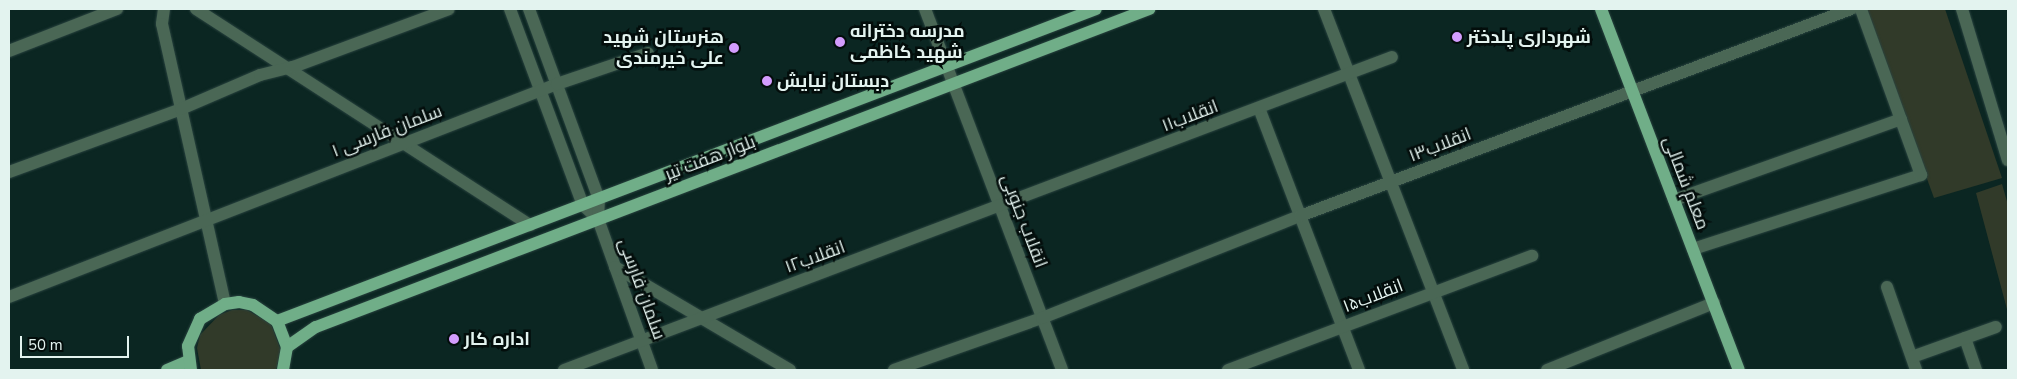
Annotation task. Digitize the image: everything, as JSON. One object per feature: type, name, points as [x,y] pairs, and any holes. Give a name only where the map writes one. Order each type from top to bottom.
[{"type":"main road","name":"بلوار هفت تیر","points":[[277,321],[1096,9]]},
{"type":"main road","name":"بلوار هفت تیر","points":[[287,347],[316,327],[1149,9]]},
{"type":"main road","name":"معلم شمالی","points":[[1601,9],[1739,370]]},
{"type":"main road","points":[[167,370],[190,366],[188,346],[200,319],[225,304],[253,305],[277,321],[287,347],[283,370]]},
{"type":"street","points":[[9,51],[117,9]]},
{"type":"street","points":[[164,9],[162,24],[225,304]]},
{"type":"street","points":[[196,9],[406,142],[530,225]]},
{"type":"street","points":[[9,172],[181,109],[260,75],[288,68],[449,9]]},
{"type":"street","points":[[510,9],[583,205],[598,219]]},
{"type":"street","points":[[529,9],[599,199],[598,219]]},
{"type":"street","name":"انقلاب جنوبی","points":[[925,9],[1062,370]]},
{"type":"street","points":[[1324,9],[1463,370]]},
{"type":"street","name":"انقلاب۱۳","points":[[894,370],[1042,318],[1300,216],[1851,9]]},
{"type":"street","points":[[1693,249],[1921,175],[1861,9]]},
{"type":"street","points":[[1962,9],[2008,160]]},
{"type":"street","name":"سلمان فارسی ۱","points":[[9,298],[206,219],[557,84],[648,53]]},
{"type":"street","name":"انقلاب۱۱","points":[[1000,207],[1392,57]]},
{"type":"street","points":[[1259,108],[1359,370]]},
{"type":"street","points":[[1674,200],[1901,119]]},
{"type":"street","name":"انقلاب۱۲","points":[[564,370],[1000,207]]},
{"type":"street","name":"سلمان فارسی","points":[[598,219],[652,370]]},
{"type":"street","name":"انقلاب۱۵","points":[[1228,370],[1532,256]]},
{"type":"street","points":[[615,267],[790,370]]},
{"type":"street","points":[[1887,287],[1916,370]]},
{"type":"street","points":[[1547,370],[1714,304]]},
{"type":"street","points":[[1912,357],[1996,327]]},
{"type":"street","points":[[1964,338],[1976,370]]},
{"type":"green space","points":[[1865,9],[1945,9],[2002,178],[1934,198]]},
{"type":"green space","points":[[2002,184],[2008,205],[2008,313],[1976,193]]},
{"type":"green space","points":[[232,310],[247,310],[271,324],[281,351],[276,370],[201,370],[197,348],[200,335],[219,315]]},
{"type":"place","name":"شهرداری پلدختر","points":[[1457,37]]},
{"type":"place","name":"مدرسه دخترانه شهید کاظمی","points":[[840,42]]},
{"type":"place","name":"هنرستان شهید علی خیرمندی","points":[[734,48]]},
{"type":"place","name":"دبستان نیایش","points":[[767,81]]},
{"type":"place","name":"اداره کار","points":[[454,339]]}]
